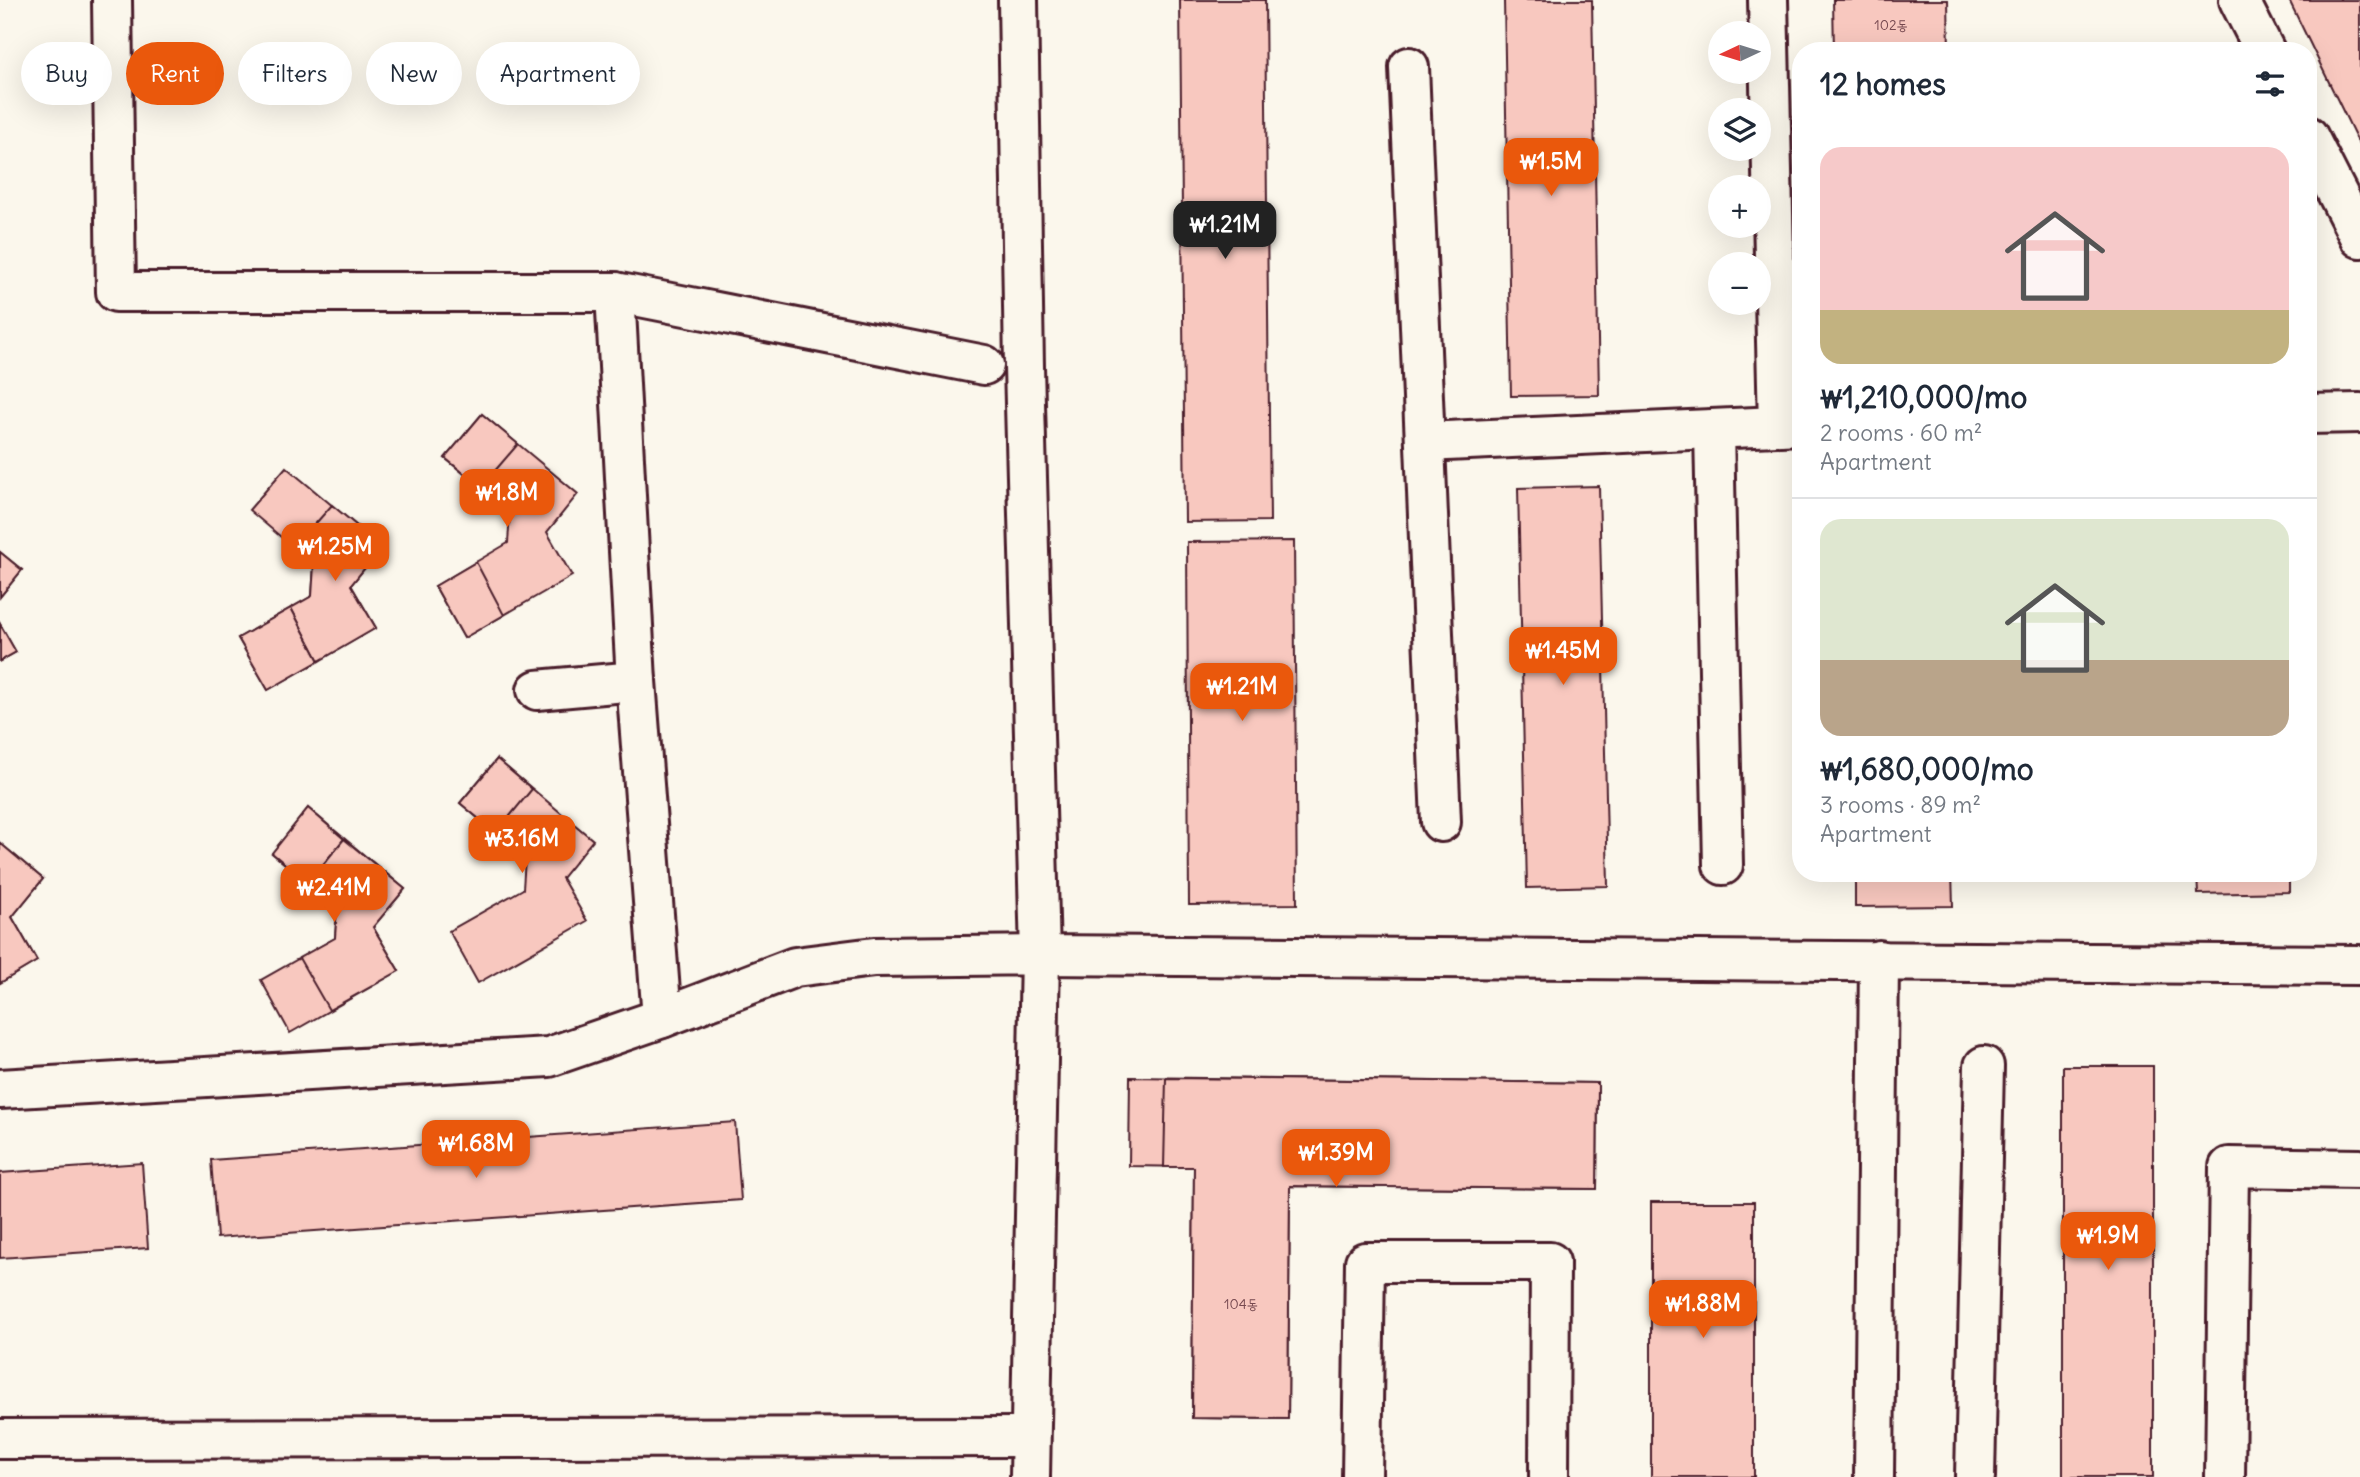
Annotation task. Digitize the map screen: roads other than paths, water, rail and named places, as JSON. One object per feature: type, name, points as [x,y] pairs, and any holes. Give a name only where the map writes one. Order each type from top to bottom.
[{"type":"street","points":[[112,0],[116,292],[615,292],[984,365]]},
{"type":"street","points":[[1018,0],[1024,367],[1040,955],[1030,1477]]},
{"type":"street","points":[[1425,442],[1790,426],[1768,0]]},
{"type":"street","points":[[2239,0],[2260,42]]},
{"type":"street","points":[[1409,67],[1441,822]]},
{"type":"street","points":[[2317,154],[2360,238]]},
{"type":"street","points":[[615,292],[636,681],[662,1018]]},
{"type":"street","points":[[2317,414],[2360,413]]},
{"type":"street","points":[[1714,430],[1723,865]]},
{"type":"street","points":[[537,690],[636,681]]},
{"type":"street","points":[[0,1089],[549,1057],[662,1018],[795,967],[874,957],[1040,955],[2360,965]]},
{"type":"street","points":[[1874,1477],[1879,960]]},
{"type":"street","points":[[1975,1477],[1984,1066]]},
{"type":"street","points":[[2225,1477],[2230,1167],[2360,1169]]},
{"type":"street","points":[[1362,1477],[1365,1262],[1550,1262],[1549,1477]]},
{"type":"street","points":[[0,1439],[1030,1437]]}]
